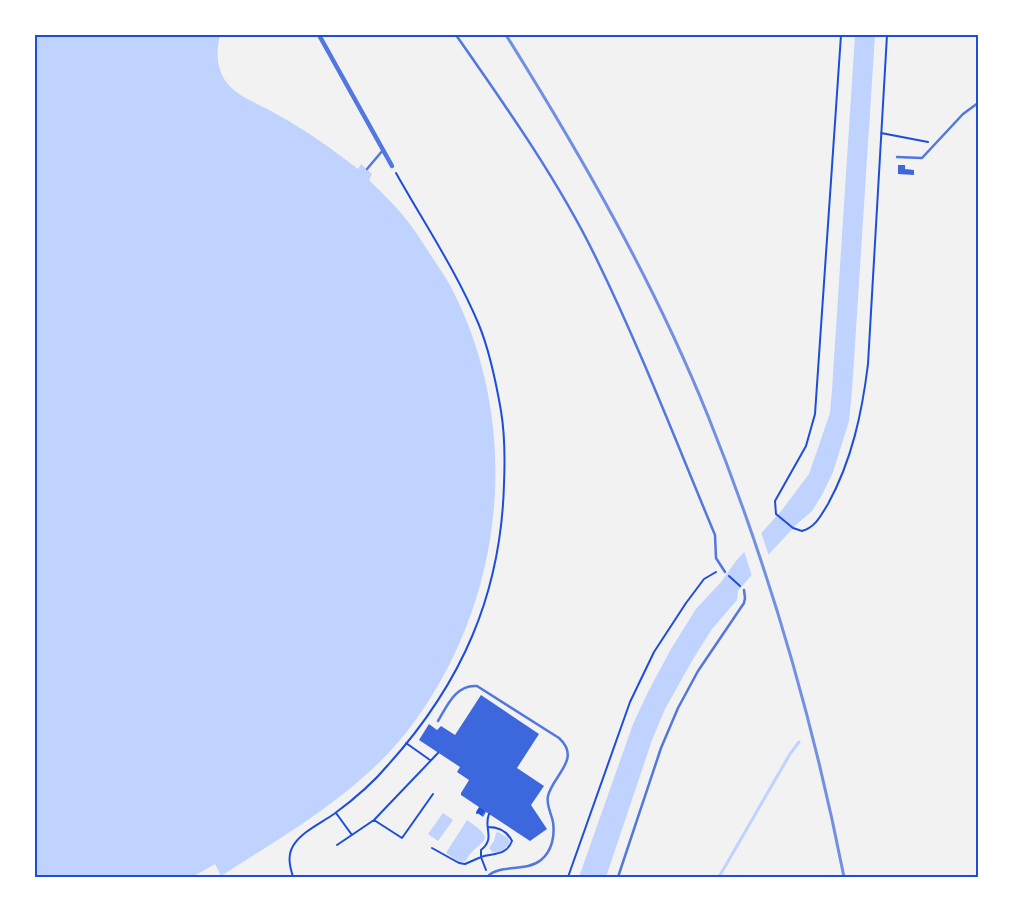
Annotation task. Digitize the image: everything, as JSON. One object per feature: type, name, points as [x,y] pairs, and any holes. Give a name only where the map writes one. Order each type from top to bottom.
[{"type":"street","points":[[319,35],[392,166]]},
{"type":"lane","points":[[456,35],[561,194],[596,258],[626,324],[715,535],[716,558],[725,572]]},
{"type":"lane","points":[[898,157],[922,158],[963,114],[978,104]]},
{"type":"lane","points":[[367,169],[383,150]]},
{"type":"lane","points":[[618,877],[669,727],[698,671],[744,603],[744,590]]},
{"type":"lane","points":[[438,721],[452,698],[460,690],[468,685],[477,686],[559,738],[565,744],[568,753],[567,761],[549,793],[547,804],[554,830],[552,844],[548,852],[540,861],[531,866],[501,870],[490,873],[487,876]]},
{"type":"path","points":[[841,35],[815,414],[806,446],[775,501],[776,514],[793,528],[802,531],[810,528],[819,520],[832,496],[848,460],[864,403],[868,364],[887,35]]},
{"type":"path","points":[[881,133],[934,143]]},
{"type":"path","points":[[293,877],[289,865],[292,846],[300,837],[336,812],[388,766],[426,718],[462,660],[483,610],[496,565],[502,521],[505,454],[502,413],[496,381],[479,327],[460,285],[392,166]]},
{"type":"path","points":[[568,877],[630,702],[654,652],[704,579],[719,570],[725,572],[744,590]]},
{"type":"path","points":[[406,743],[430,760]]},
{"type":"path","points":[[337,846],[374,820],[438,753]]},
{"type":"path","points":[[374,820],[402,838],[433,794]]},
{"type":"path","points":[[479,810],[482,814]]},
{"type":"path","points":[[336,812],[352,835]]},
{"type":"path","points":[[487,876],[480,857],[481,850],[486,846],[489,837],[489,814]]},
{"type":"path","points":[[432,848],[459,863],[465,864],[480,857],[506,851],[512,841],[508,834],[497,827],[488,827]]},
{"type":"water","points":[[35,35],[220,35],[218,47],[219,66],[223,78],[232,89],[309,134],[358,169],[361,164],[372,174],[369,180],[412,227],[453,291],[476,346],[490,403],[495,461],[493,519],[482,577],[464,632],[438,685],[405,734],[365,776],[295,829],[221,876],[215,864],[196,875],[197,877],[35,877]]},
{"type":"water","points":[[855,35],[875,35],[852,391],[849,421],[833,472],[812,511],[770,553],[738,591],[737,600],[712,629],[693,659],[665,709],[652,740],[606,877],[579,877],[633,724],[671,649],[696,609],[782,510],[809,474],[830,413]]},
{"type":"water","points":[[443,813],[453,820],[438,841],[428,834]]},
{"type":"water","points":[[467,820],[483,833],[485,838],[466,861],[459,862],[446,853]]},
{"type":"water","points":[[498,832],[508,838],[510,842],[502,850],[492,852],[489,848]]},
{"type":"pier","points":[[761,532],[769,556],[752,576],[744,551]]},
{"type":"building","points":[[898,165],[905,165],[905,169],[914,170],[914,175],[898,174]]},
{"type":"building","points":[[481,695],[539,734],[517,768],[544,786],[531,805],[547,829],[530,841],[486,812],[483,817],[476,812],[479,807],[461,795],[469,780],[457,772],[460,767],[419,740],[429,724],[437,730],[441,726],[455,735]]},
{"type":"waterway","points":[[719,877],[790,754],[799,742]]},
{"type":"railway","points":[[506,35],[562,127],[615,221],[664,317],[708,416],[750,529],[787,643],[818,759],[844,877]]}]
